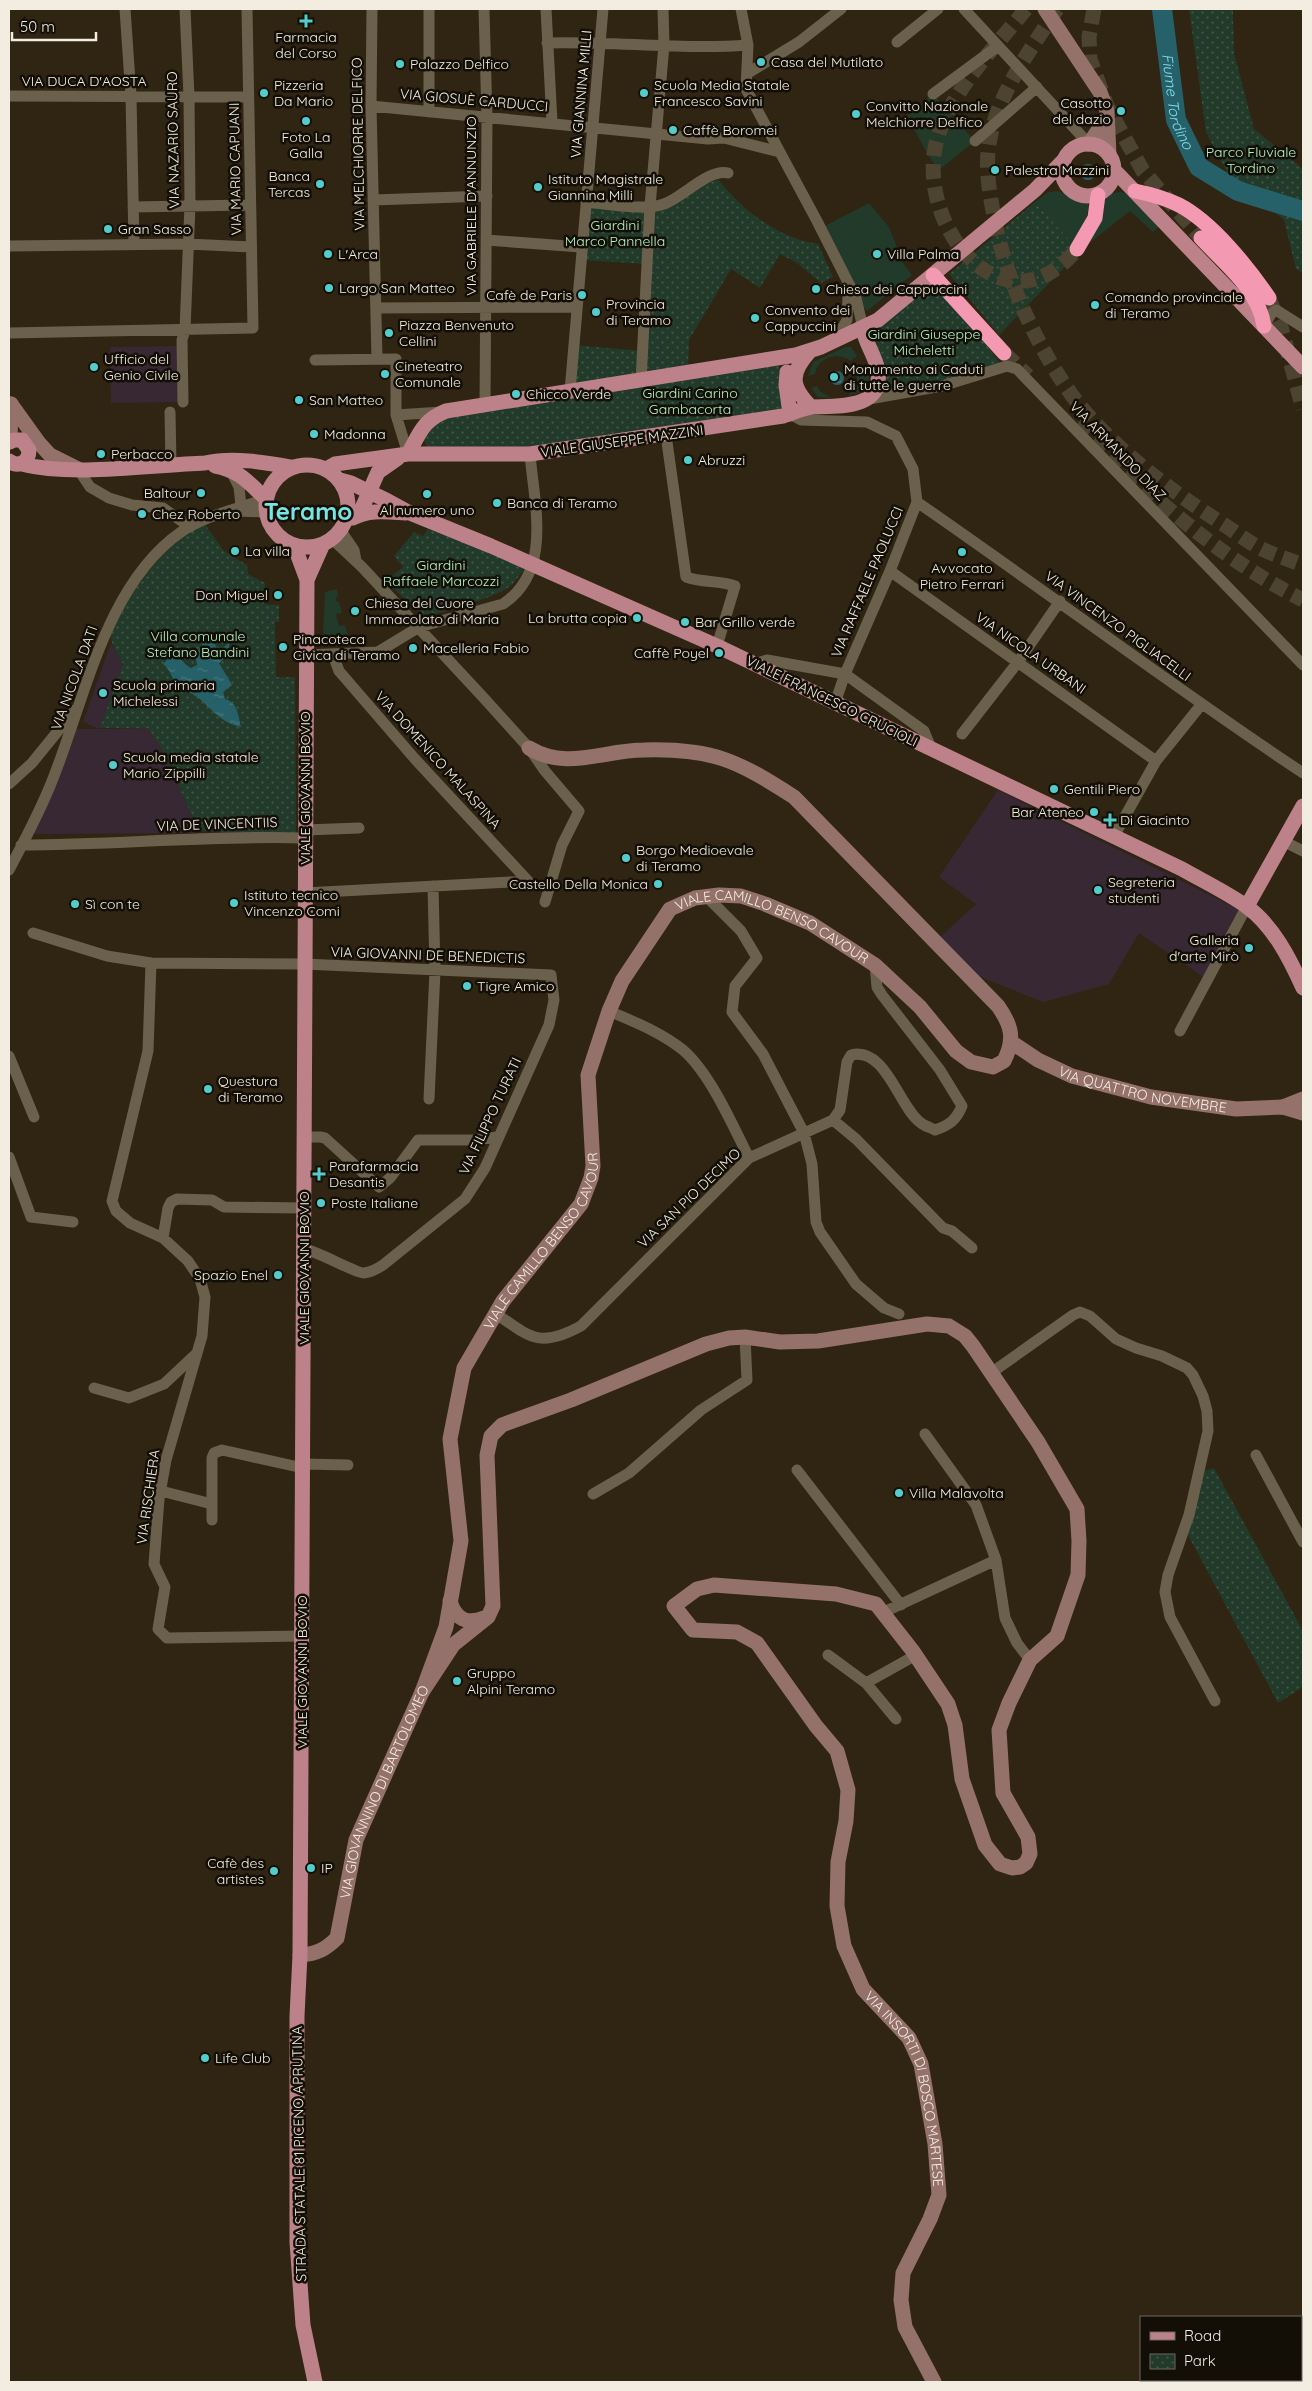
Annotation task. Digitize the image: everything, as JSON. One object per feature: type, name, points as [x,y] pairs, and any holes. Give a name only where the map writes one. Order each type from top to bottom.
[{"type":"highway","points":[[1133,189],[1164,198],[1192,213],[1220,238],[1268,298]]},
{"type":"highway","points":[[1077,249],[1095,218],[1103,191]]},
{"type":"highway","points":[[1201,238],[1250,291],[1262,313],[1264,326]]},
{"type":"highway","points":[[934,275],[1004,353]]},
{"type":"main road","points":[[1046,9],[1094,81],[1107,111],[1109,155],[1114,170],[1303,367]]},
{"type":"main road","points":[[1089,144],[1106,118]]},
{"type":"main road","points":[[359,515],[378,472],[404,455],[432,417],[446,411],[485,404],[803,353],[835,341],[878,320],[934,275],[1035,190],[1071,150],[1089,144],[1100,147],[1109,155]]},
{"type":"main road","points":[[1063,161],[1062,173],[1069,189]]},
{"type":"main road","points":[[1103,191],[1114,170]]},
{"type":"main road","points":[[1035,190],[1062,186],[1083,196],[1122,185],[1133,189]]},
{"type":"main road","points":[[858,330],[877,362],[879,384],[869,399]]},
{"type":"main road","points":[[803,353],[795,384],[801,397],[811,407]]},
{"type":"main road","points":[[790,414],[786,385],[787,372],[803,353]]},
{"type":"main road","points":[[10,399],[9,442],[18,439],[17,457]]},
{"type":"main road","points":[[10,399],[17,457]]},
{"type":"main road","points":[[10,399],[35,439],[50,455],[78,469]]},
{"type":"main road","name":"VIALE GIUSEPPE MAZZINI","points":[[326,468],[335,464],[404,455],[530,454],[790,414],[811,407],[842,406],[869,399]]},
{"type":"main road","points":[[423,427],[423,439],[428,448],[438,454]]},
{"type":"main road","points":[[17,457],[43,468],[78,469],[205,463],[217,460],[242,461],[291,468]]},
{"type":"main road","points":[[205,463],[230,469],[248,480],[266,506],[275,532],[294,545],[308,547],[335,534]]},
{"type":"main road","points":[[266,506],[272,484],[277,477],[291,468],[307,464],[326,468],[340,480],[349,501],[335,534],[307,580]]},
{"type":"main road","name":"VIALE FRANCESCO CRUCIOLI","points":[[340,480],[370,492],[410,514],[491,546],[717,646],[1182,869],[1247,906],[1274,935],[1303,988]]},
{"type":"main road","name":"VIALE FRANCESCO CRUCIOLI","points":[[335,534],[359,515],[375,512],[410,514]]},
{"type":"main road","points":[[294,545],[307,580]]},
{"type":"main road","name":"VIALE GIOVANNI BOVIO","points":[[300,1955],[307,580]]},
{"type":"main road","points":[[528,748],[542,756],[561,760],[642,750],[695,752],[733,761],[760,775],[794,797],[998,1006],[1009,1023],[1011,1042]]},
{"type":"main road","points":[[1247,906],[1303,806]]},
{"type":"main road","name":"VIALE CAMILLO BENSO CAVOUR","points":[[446,1627],[461,1541],[450,1451],[451,1427],[464,1368],[495,1313],[581,1204],[593,1166],[588,1075],[609,1011],[622,981],[670,910],[681,903],[706,896],[733,895],[765,904],[818,928],[874,966],[920,1007],[956,1051],[971,1062],[993,1067],[1004,1061],[1011,1042]]},
{"type":"main road","name":"VIA QUATTRO NOVEMBRE","points":[[1011,1042],[1038,1060],[1072,1076],[1151,1098],[1236,1109],[1283,1107],[1303,1113]]},
{"type":"main road","name":"VIA QUATTRO NOVEMBRE","points":[[1283,1107],[1303,1099]]},
{"type":"main road","points":[[462,1636],[488,1617],[493,1606],[486,1454],[491,1436],[502,1425],[571,1400],[706,1344],[729,1338],[745,1337],[780,1342],[818,1341],[914,1326],[938,1324],[949,1326],[965,1336],[991,1372],[1038,1442],[1077,1508],[1078,1575],[1057,1636],[1030,1660],[1009,1703],[999,1730],[1003,1793],[1028,1837],[1030,1854],[1026,1863],[1020,1867],[1012,1868],[1000,1864],[985,1845],[962,1779],[955,1725],[948,1704],[916,1655],[884,1612]]},
{"type":"main road","name":"VIA INSORTI DI BOSCO MARTESE","points":[[884,1612],[876,1604],[836,1594],[714,1585],[697,1589],[674,1606],[693,1630],[737,1632],[757,1643],[816,1726],[837,1751],[848,1790],[846,1821],[838,1862],[837,1906],[844,1946],[863,1989],[908,2038],[920,2064],[935,2144],[939,2196],[904,2273],[901,2300],[905,2326],[934,2382]]},
{"type":"main road","points":[[450,1602],[457,1616],[463,1620],[465,1628],[462,1636]]},
{"type":"main road","points":[[446,1627],[456,1620],[475,1622],[488,1617]]},
{"type":"main road","name":"VIA GIOVANNINO DI BARTOLOMEO","points":[[300,1955],[315,1954],[328,1948],[337,1938],[356,1840],[422,1692],[446,1627]]},
{"type":"main road","name":"VIA GIOVANNINO DI BARTOLOMEO","points":[[422,1692],[453,1645],[462,1636]]},
{"type":"main road","name":"STRADA STATALE 81 PICENO APRUTINA","points":[[300,1955],[297,2016],[296,2242],[302,2325],[315,2382]]},
{"type":"street","points":[[125,9],[131,96],[134,244]]},
{"type":"street","name":"VIA NAZARIO SAURO","points":[[183,402],[182,340],[185,330],[190,205],[189,96],[185,9]]},
{"type":"street","name":"VIA MARIO CAPUANI","points":[[185,330],[252,328],[247,9]]},
{"type":"street","name":"VIA MELCHIORRE DELFICO","points":[[372,9],[371,106],[376,308]]},
{"type":"street","points":[[429,9],[429,112]]},
{"type":"street","name":"VIA GABRIELE D'ANNUNZIO","points":[[484,9],[487,118],[485,404]]},
{"type":"street","points":[[546,9],[552,122]]},
{"type":"street","name":"VIA GIANNINA MILLI","points":[[570,391],[603,9]]},
{"type":"street","points":[[641,380],[650,206],[664,45],[663,9]]},
{"type":"street","points":[[741,9],[748,45],[746,90],[856,298],[858,330]]},
{"type":"street","points":[[748,73],[799,42],[841,9]]},
{"type":"street","points":[[897,42],[938,9]]},
{"type":"street","points":[[980,9],[967,12],[1089,144]]},
{"type":"street","points":[[547,43],[600,42],[699,48],[748,45]]},
{"type":"street","points":[[933,94],[998,46]]},
{"type":"street","points":[[975,140],[1037,87]]},
{"type":"street","name":"VIA DUCA D'AOSTA","points":[[9,96],[248,97]]},
{"type":"street","name":"VIA GIOSUÈ CARDUCCI","points":[[371,106],[724,138],[780,152]]},
{"type":"street","points":[[1078,133],[1106,118]]},
{"type":"street","points":[[586,202],[650,206],[664,204],[714,174],[728,173]]},
{"type":"street","points":[[373,200],[487,196]]},
{"type":"street","points":[[133,208],[190,205],[250,205]]},
{"type":"street","points":[[486,240],[581,247]]},
{"type":"street","points":[[9,246],[188,244],[251,247]]},
{"type":"street","points":[[835,341],[847,320],[848,296]]},
{"type":"street","points":[[377,359],[376,308],[576,307]]},
{"type":"street","points":[[1264,326],[1282,312],[1303,327]]},
{"type":"street","points":[[9,333],[185,330]]},
{"type":"street","points":[[315,360],[396,359],[396,415],[404,455]]},
{"type":"street","name":"VIA ARMANDO DIAZ","points":[[869,399],[942,386],[1007,366],[1017,369],[1303,665]]},
{"type":"street","points":[[396,415],[446,411]]},
{"type":"street","points":[[170,412],[171,464]]},
{"type":"street","name":"VIA RAFFAELE PAOLUCCI","points":[[790,414],[801,420],[867,422],[896,436],[913,469],[917,502],[890,571],[844,674],[835,703]]},
{"type":"street","points":[[666,434],[686,577],[696,581],[724,582],[736,586],[717,646]]},
{"type":"street","points":[[306,656],[378,652],[419,627],[503,604],[518,592],[533,566],[538,544],[530,454]]},
{"type":"street","points":[[78,469],[90,487],[109,498],[132,505],[163,508],[190,527]]},
{"type":"street","points":[[230,469],[239,487],[241,506]]},
{"type":"street","name":"VIA VINCENZO PIGLIACELLI","points":[[917,502],[1060,601],[1201,705],[1303,773]]},
{"type":"street","name":"VIA NICOLA DATI","points":[[9,870],[52,782],[104,636],[137,576],[180,532],[241,506],[266,506]]},
{"type":"street","name":"VIA NICOLA DATI","points":[[229,511],[266,506]]},
{"type":"street","points":[[335,534],[356,561],[419,627],[528,748],[579,811],[562,845],[545,902]]},
{"type":"street","name":"VIA NICOLA URBANI","points":[[890,571],[1156,760]]},
{"type":"street","points":[[962,734],[1018,662],[1060,601]]},
{"type":"street","name":"VIA DOMENICO MALASPINA","points":[[333,655],[340,671],[414,759],[528,881],[433,886]]},
{"type":"street","points":[[754,664],[767,660],[844,674],[924,731],[931,748]]},
{"type":"street","points":[[9,784],[32,763],[80,702]]},
{"type":"street","points":[[1114,836],[1156,760],[1201,705]]},
{"type":"street","name":"VIA DE VINCENTIIS","points":[[22,846],[130,843],[195,838],[305,834],[359,828]]},
{"type":"street","points":[[1283,841],[1303,851]]},
{"type":"street","points":[[304,892],[433,886],[435,971],[429,1099]]},
{"type":"street","points":[[706,896],[741,931],[757,958],[735,986],[732,1012],[763,1054],[804,1133],[812,1164],[816,1222],[820,1232],[856,1284],[884,1308],[899,1314]]},
{"type":"street","points":[[1180,1031],[1247,906]]},
{"type":"street","name":"VIA GIOVANNI DE BENEDICTIS","points":[[32,932],[107,956],[151,963],[304,964],[551,975]]},
{"type":"street","name":"VIA RISCHIERA","points":[[151,963],[148,1051],[112,1201],[116,1211],[130,1223],[163,1238],[188,1261],[200,1278],[205,1297],[202,1336],[166,1460],[161,1491],[154,1564],[166,1587],[158,1629],[167,1638],[302,1636]]},
{"type":"street","points":[[874,966],[877,987],[882,995],[940,1070],[962,1106],[957,1118],[947,1126],[935,1130],[920,1123],[883,1069],[868,1058],[857,1054],[851,1055],[847,1062],[840,1110],[832,1120],[856,1139],[942,1228],[952,1231],[972,1248]]},
{"type":"street","name":"VIA FILIPPO TURATI","points":[[304,1248],[362,1273],[372,1271],[383,1265],[466,1200],[485,1168],[497,1137],[549,1025],[554,1000],[551,975]]},
{"type":"street","points":[[609,1011],[659,1033],[684,1051],[704,1077],[749,1158]]},
{"type":"street","points":[[9,1056],[34,1117]]},
{"type":"street","name":"VIA SAN PIO DECIMO","points":[[495,1313],[526,1334],[541,1340],[564,1336],[581,1326],[749,1158],[832,1120]]},
{"type":"street","points":[[304,1138],[320,1136],[325,1138],[379,1187],[390,1178],[418,1140],[474,1140],[497,1137]]},
{"type":"street","points":[[9,1157],[31,1217],[73,1222]]},
{"type":"street","points":[[163,1238],[168,1208],[177,1199],[212,1200],[224,1207],[304,1208]]},
{"type":"street","points":[[991,1372],[1080,1312],[1090,1316],[1116,1338],[1177,1363],[1193,1375],[1207,1411],[1208,1431],[1190,1515],[1165,1584],[1165,1599],[1170,1617],[1215,1701]]},
{"type":"street","points":[[593,1494],[629,1473],[701,1410],[747,1380],[745,1337]]},
{"type":"street","points":[[94,1388],[129,1398],[164,1384],[196,1354]]},
{"type":"street","points":[[926,1434],[976,1505],[996,1560],[1005,1618],[1017,1643],[1030,1660]]},
{"type":"street","points":[[212,1520],[212,1458],[218,1451],[222,1450],[303,1466],[348,1465]]},
{"type":"street","points":[[1256,1456],[1303,1542]]},
{"type":"street","points":[[797,1470],[901,1605]]},
{"type":"street","points":[[161,1491],[212,1504]]},
{"type":"street","points":[[884,1612],[996,1560]]},
{"type":"street","points":[[828,1655],[866,1683],[896,1719]]},
{"type":"street","points":[[866,1683],[916,1655]]},
{"type":"shaded area","points":[[178,346],[179,402],[111,403],[110,347]]},
{"type":"shaded area","name":"Scuola media statale Mario Zippilli","points":[[111,643],[123,664],[100,729],[148,728],[161,748],[199,831],[193,833],[26,834],[71,729],[99,729],[83,722]]},
{"type":"shaded area","points":[[998,790],[1244,912],[1208,980],[1139,933],[1109,984],[1043,1002],[971,973],[937,940],[976,904],[939,877]]},
{"type":"green space","name":"Parco Fluviale Tordino","points":[[1189,9],[1233,9],[1234,53],[1254,129],[1303,169],[1303,273],[1296,269],[1284,220],[1228,174],[1206,132]]},
{"type":"green space","points":[[933,94],[975,141],[939,170],[929,157],[907,116]]},
{"type":"green space","points":[[718,179],[738,202],[762,221],[803,241],[818,244],[833,277],[821,283],[797,263],[780,254],[760,288],[731,269],[689,340],[688,372],[778,358],[783,416],[530,454],[428,448],[423,439],[432,417],[569,391],[573,345],[642,351],[647,264],[580,260],[586,202],[664,204]]},
{"type":"green space","points":[[1059,191],[1075,200],[1088,202],[1086,218],[1072,243],[1035,202],[1048,192]]},
{"type":"green space","points":[[1121,192],[1129,195],[1159,227],[1153,232],[1130,211],[1082,249],[1104,201],[1112,193]]},
{"type":"green space","points":[[1035,202],[1072,243],[1082,249],[999,335],[949,274]]},
{"type":"green space","points":[[869,203],[889,227],[903,263],[912,275],[867,311],[856,298],[821,228]]},
{"type":"green space","name":"Giardini Giuseppe Micheletti","points":[[933,275],[1003,367],[942,386],[876,392],[866,341],[878,320]]},
{"type":"green space","points":[[845,347],[851,347],[857,356],[851,361],[840,356],[829,357],[820,363],[815,374],[808,376],[813,362]]},
{"type":"green space","points":[[865,367],[869,377],[866,385],[863,389],[849,395],[857,382],[857,372]]},
{"type":"green space","points":[[817,386],[820,391],[832,398],[818,397],[811,388]]},
{"type":"green space","name":"Villa comunale Stefano Bandini","points":[[204,523],[224,551],[247,565],[248,574],[265,583],[264,604],[279,605],[279,622],[275,622],[276,677],[295,677],[296,834],[199,831],[161,748],[148,728],[100,728],[123,664],[111,640],[113,627],[147,573],[167,551]]},
{"type":"green space","name":"Giardini Raffaele Marcozzi","points":[[428,529],[526,565],[520,575],[506,589],[488,598],[423,617],[386,581],[403,567],[394,556],[414,532],[423,536]]},
{"type":"green space","points":[[337,589],[338,595],[335,600],[339,602],[342,613],[336,614],[339,626],[345,625],[348,636],[351,635],[357,640],[334,642],[323,635],[325,592]]},
{"type":"green space","points":[[1214,1468],[1303,1631],[1303,1687],[1278,1703],[1188,1535],[1203,1471]]},
{"type":"water","points":[[1088,164],[1094,166],[1096,172],[1094,178],[1088,180],[1082,178],[1080,172],[1082,166]]},
{"type":"water","points":[[834,371],[840,371],[844,378],[840,385],[834,385],[830,381],[830,375]]},
{"type":"water","points":[[213,641],[217,648],[224,647],[229,643],[227,654],[219,663],[232,685],[223,692],[225,699],[235,706],[241,727],[224,720],[199,699],[179,686],[163,664],[168,659],[160,649],[174,653],[191,668],[197,665],[195,654],[204,642],[207,644]]},
{"type":"waterway","name":"Fiume Tordino","points":[[1162,9],[1176,120],[1199,167],[1238,191],[1303,211]]},
{"type":"tunnel","points":[[1026,9],[964,85],[945,119],[938,136],[933,169],[938,202],[951,233],[970,258],[993,275],[1020,281],[1049,273],[1077,249]]},
{"type":"tunnel","points":[[1057,9],[1008,87],[994,121],[988,149],[988,181],[995,222],[1001,248],[1020,303],[1033,331],[1064,383],[1098,426],[1128,454],[1192,504],[1254,545],[1303,565]]},
{"type":"tunnel","points":[[1094,9],[1089,37],[1090,59],[1107,106],[1143,171],[1201,238]]},
{"type":"tunnel","points":[[1269,299],[1280,323],[1303,409]]},
{"type":"tunnel","points":[[1004,353],[1028,376]]},
{"type":"tunnel","points":[[1077,424],[1156,498],[1211,543],[1271,583],[1303,600]]},
{"type":"place","name":"Farmacia del Corso","points":[[306,21]]},
{"type":"place","name":"Casa del Mutilato","points":[[761,62]]},
{"type":"place","name":"Palazzo Delfico","points":[[400,64]]},
{"type":"place","name":"Pizzeria Da Mario","points":[[264,93]]},
{"type":"place","name":"Scuola Media Statale Francesco Savini","points":[[644,93]]},
{"type":"place","name":"Casotto del dazio","points":[[1121,111]]},
{"type":"place","name":"Convitto Nazionale Melchiorre Delfico","points":[[856,114]]},
{"type":"place","name":"Foto La Galla","points":[[306,121]]},
{"type":"place","name":"Caffè Boromei","points":[[673,130]]},
{"type":"place","name":"Palestra Mazzini","points":[[995,170]]},
{"type":"place","name":"Banca Tercas","points":[[320,184]]},
{"type":"place","name":"Istituto Magistrale Giannina Milli","points":[[538,187]]},
{"type":"place","name":"Gran Sasso","points":[[108,229]]},
{"type":"place","name":"L'Arca","points":[[328,254]]},
{"type":"place","name":"Villa Palma","points":[[877,254]]},
{"type":"place","name":"Largo San Matteo","points":[[329,288]]},
{"type":"place","name":"Chiesa dei Cappuccini","points":[[816,289]]},
{"type":"place","name":"Cafè de Paris","points":[[582,295]]},
{"type":"place","name":"Comando provinciale di Teramo","points":[[1095,305]]},
{"type":"place","name":"Provincia di Teramo","points":[[596,312]]},
{"type":"place","name":"Convento dei Cappuccini","points":[[755,318]]},
{"type":"place","name":"Piazza Benvenuto Cellini","points":[[389,333]]},
{"type":"place","name":"Ufficio del Genio Civile","points":[[94,367]]},
{"type":"place","name":"Cineteatro Comunale","points":[[385,374]]},
{"type":"place","name":"Monumento ai Caduti di tutte le guerre","points":[[834,377]]},
{"type":"place","name":"Chicco Verde","points":[[516,394]]},
{"type":"place","name":"San Matteo","points":[[299,400]]},
{"type":"place","name":"Madonna","points":[[314,434]]},
{"type":"place","name":"Perbacco","points":[[101,454]]},
{"type":"place","name":"Abruzzi","points":[[688,460]]},
{"type":"place","name":"Baltour","points":[[201,493]]},
{"type":"place","name":"Al numero uno","points":[[427,494]]},
{"type":"place","name":"Banca di Teramo","points":[[497,503]]},
{"type":"place","name":"Chez Roberto","points":[[142,514]]},
{"type":"place","name":"La villa","points":[[235,551]]},
{"type":"place","name":"Avvocato Pietro Ferrari","points":[[962,552]]},
{"type":"place","name":"Don Miguel","points":[[278,595]]},
{"type":"place","name":"Chiesa del Cuore Immacolato di Maria","points":[[355,611]]},
{"type":"place","name":"La brutta copia","points":[[637,618]]},
{"type":"place","name":"Bar Grillo verde","points":[[685,622]]},
{"type":"place","name":"Pinacoteca Civica di Teramo","points":[[283,647]]},
{"type":"place","name":"Macelleria Fabio","points":[[413,648]]},
{"type":"place","name":"Caffè Poyel","points":[[719,653]]},
{"type":"place","name":"Scuola primaria Michelessi","points":[[103,693]]},
{"type":"place","name":"Scuola media statale Mario Zippilli","points":[[113,765]]},
{"type":"place","name":"Gentili Piero","points":[[1054,789]]},
{"type":"place","name":"Bar Ateneo","points":[[1094,812]]},
{"type":"place","name":"Di Giacinto","points":[[1110,820]]},
{"type":"place","name":"Borgo Medioevale di Teramo","points":[[626,858]]},
{"type":"place","name":"Castello Della Monica","points":[[658,884]]},
{"type":"place","name":"Segreteria studenti","points":[[1098,890]]},
{"type":"place","name":"Istituto tecnico Vincenzo Comi","points":[[234,903]]},
{"type":"place","name":"Sì con te","points":[[75,904]]},
{"type":"place","name":"Galleria d'arte Mirò","points":[[1249,948]]},
{"type":"place","name":"Tigre Amico","points":[[467,986]]},
{"type":"place","name":"Questura di Teramo","points":[[208,1089]]},
{"type":"place","name":"Parafarmacia Desantis","points":[[319,1174]]},
{"type":"place","name":"Poste Italiane","points":[[321,1203]]},
{"type":"place","name":"Spazio Enel","points":[[278,1275]]},
{"type":"place","name":"Villa Malavolta","points":[[899,1493]]},
{"type":"place","name":"Gruppo Alpini Teramo","points":[[457,1681]]},
{"type":"place","name":"IP","points":[[311,1868]]},
{"type":"place","name":"Cafè des artistes","points":[[274,1871]]},
{"type":"place","name":"Life Club","points":[[205,2058]]},
{"type":"district","name":"Teramo","points":[[308,511]]},
{"type":"park label","name":"Giardini Marco Pannella","points":[[615,234]]},
{"type":"park label","name":"Giardini Carino Gambacorta","points":[[690,402]]}]
